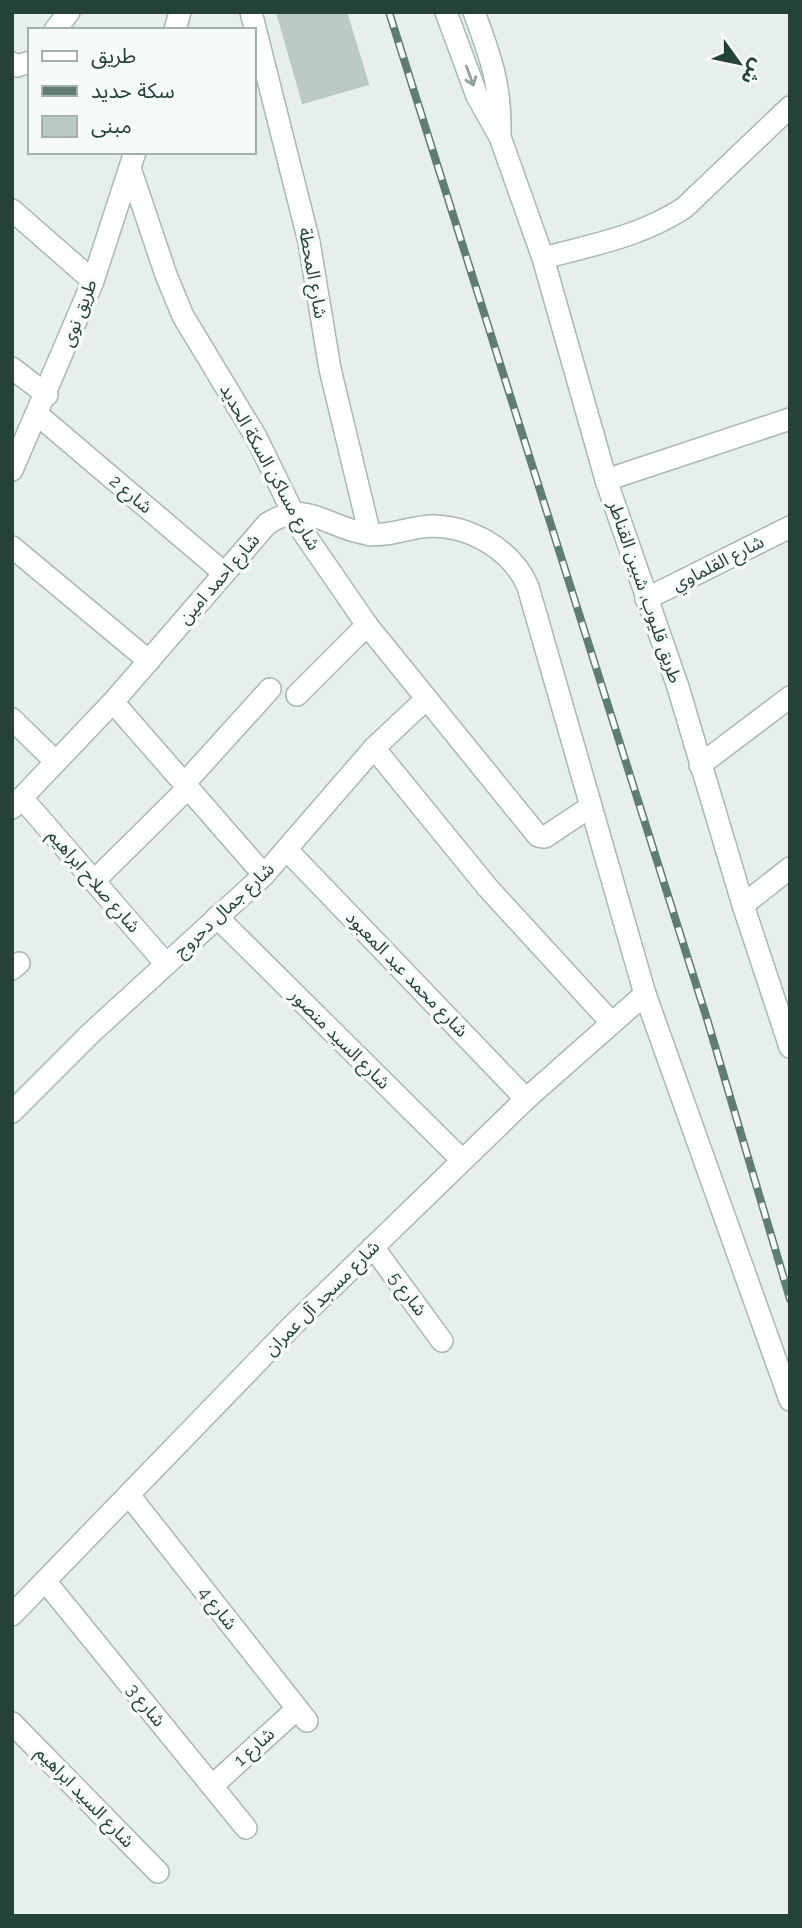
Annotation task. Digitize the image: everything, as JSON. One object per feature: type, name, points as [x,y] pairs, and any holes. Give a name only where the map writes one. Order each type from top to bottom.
[{"type":"street","points":[[57,28],[69,12]]},
{"type":"street","name":"طريق قليوب, شبين القناطر","points":[[446,12],[477,96],[500,137],[544,258],[606,480],[678,687],[743,905],[785,1007],[790,1047]]},
{"type":"street","name":"طريق قليوب, شبين القناطر","points":[[474,12],[498,79],[501,98],[500,137]]},
{"type":"street","name":"شارع المحطة","points":[[256,32],[309,242],[333,382],[370,535]]},
{"type":"street","points":[[12,63],[17,66],[28,62]]},
{"type":"street","points":[[544,258],[637,233],[665,220],[684,208],[790,107]]},
{"type":"street","name":"طريق نوى","points":[[12,470],[47,395],[93,282],[133,160]]},
{"type":"street","name":"شارع مساكن السكة الحديد","points":[[133,160],[178,306],[257,437],[310,543],[367,625],[425,700],[538,836],[545,837],[590,807]]},
{"type":"street","points":[[12,211],[93,282]]},
{"type":"street","points":[[12,368],[47,395]]},
{"type":"street","name":"شارع 2","points":[[38,415],[224,573]]},
{"type":"street","points":[[606,480],[790,419]]},
{"type":"street","points":[[293,511],[370,535],[432,526],[453,529],[492,544],[521,570],[645,994],[790,1400]]},
{"type":"street","name":"شارع احمد امين","points":[[17,803],[149,662],[267,524],[293,511]]},
{"type":"street","name":"شارع القلماوي","points":[[646,599],[790,527]]},
{"type":"street","points":[[12,547],[149,662]]},
{"type":"street","points":[[297,695],[367,625]]},
{"type":"street","points":[[94,881],[186,786],[270,689]]},
{"type":"street","points":[[700,765],[790,697]]},
{"type":"street","name":"شارع جمال دحروج","points":[[12,1112],[91,1032],[264,875],[374,748],[425,700]]},
{"type":"street","points":[[113,702],[264,875]]},
{"type":"street","points":[[12,719],[56,762]]},
{"type":"street","points":[[374,748],[488,888],[610,1021]]},
{"type":"street","name":"شارع صلاح ابراهيم","points":[[17,803],[94,881],[166,964]]},
{"type":"street","name":"شارع محمد عبد المعبود","points":[[288,850],[526,1099]]},
{"type":"street","points":[[743,905],[790,868]]},
{"type":"street","name":"شارع السيد منصور","points":[[217,917],[462,1160]]},
{"type":"street","name":"شارع مسجد آل عمران","points":[[12,1615],[373,1247],[526,1099],[610,1021],[645,994]]},
{"type":"street","name":"شارع 5","points":[[373,1247],[442,1340]]},
{"type":"street","name":"شارع 4","points":[[129,1495],[302,1715]]},
{"type":"street","name":"شارع 3","points":[[46,1582],[246,1828]]},
{"type":"street","name":"شارع 1","points":[[212,1786],[302,1715]]},
{"type":"street","name":"شارع السيد ابراهيم","points":[[12,1723],[158,1871]]},
{"type":"building","points":[[277,12],[346,12],[368,84],[303,103]]},
{"type":"railway","points":[[389,12],[707,1019],[790,1299]]}]
